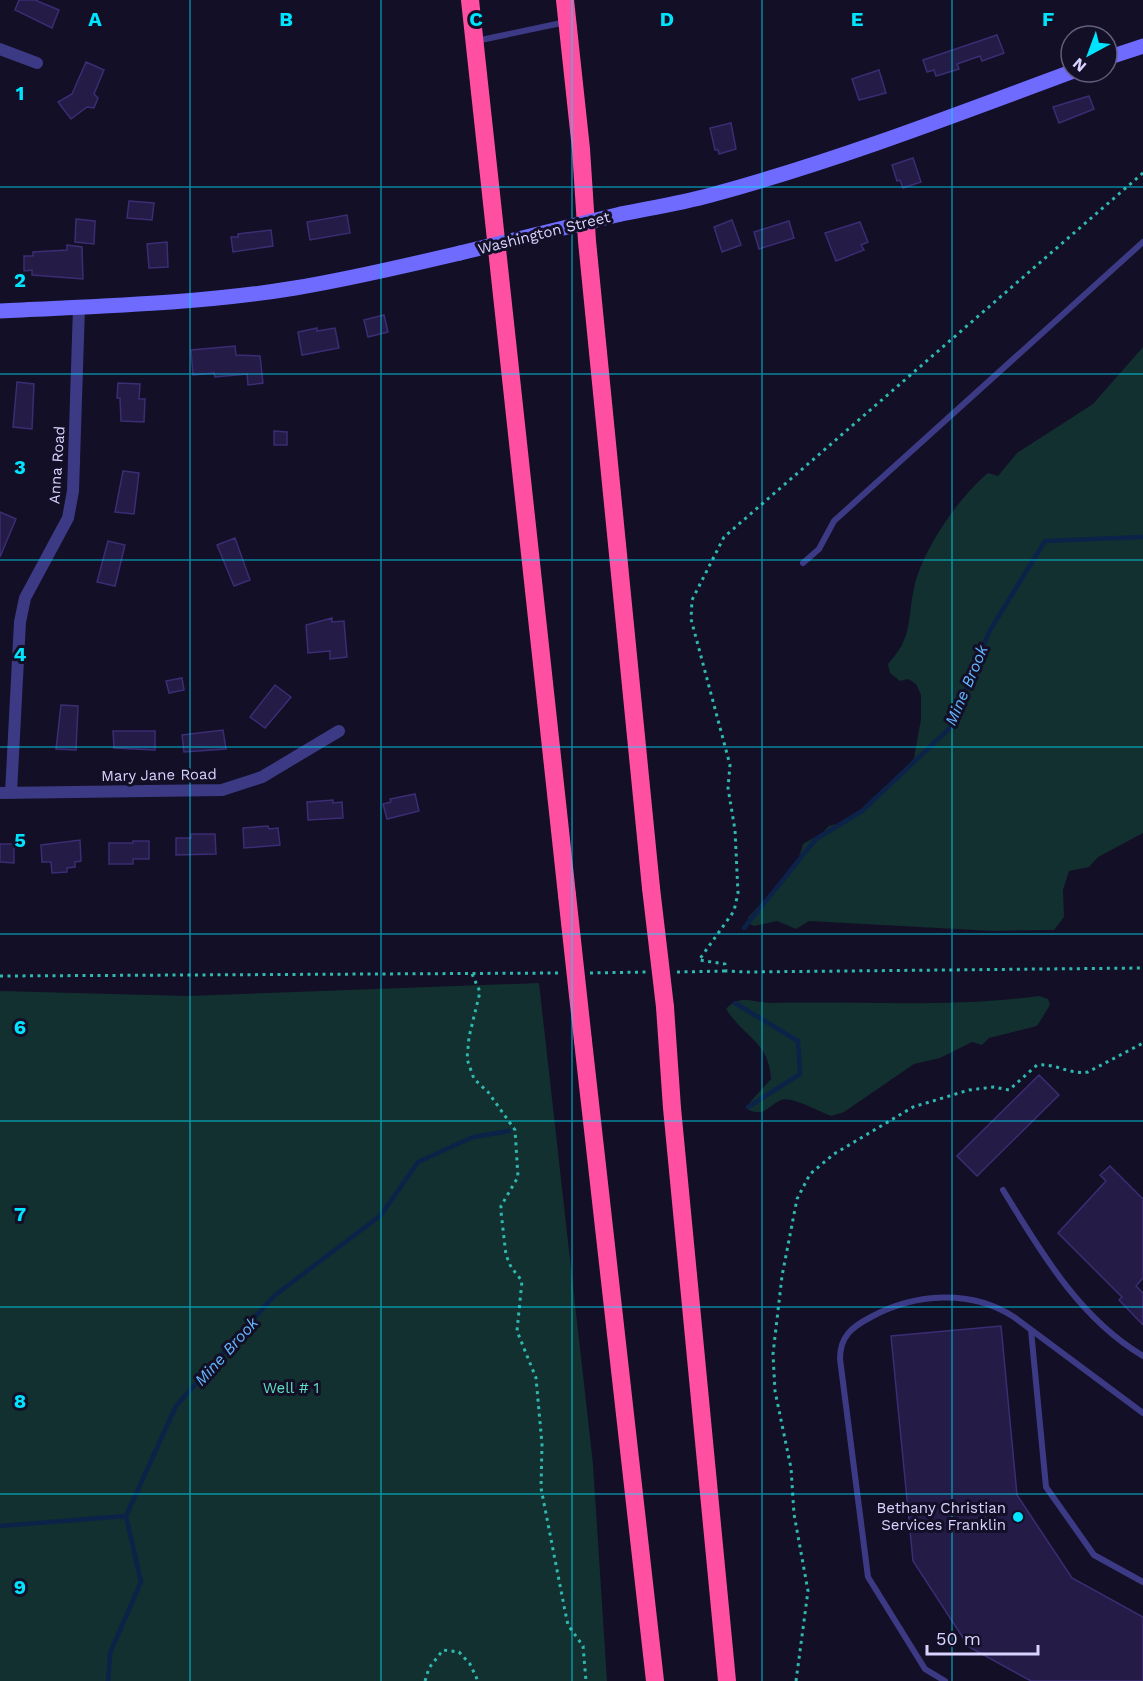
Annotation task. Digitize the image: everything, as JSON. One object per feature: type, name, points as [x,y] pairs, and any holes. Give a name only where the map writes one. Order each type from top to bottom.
[{"type":"highway","points":[[470,0],[655,1681]]},
{"type":"highway","points":[[565,0],[651,888],[665,1007],[672,1108],[727,1681]]},
{"type":"main road","points":[[1119,54],[1143,46]]},
{"type":"main road","name":"Washington Street","points":[[0,311],[162,302],[295,288],[460,253],[621,214],[710,196],[950,117],[1059,76]]},
{"type":"street","points":[[0,49],[37,63]]},
{"type":"street","name":"Anna Road","points":[[6,793],[20,622],[25,598],[68,518],[73,491],[79,307]]},
{"type":"street","name":"Mary Jane Road","points":[[6,793],[222,790],[262,777],[339,731]]},
{"type":"lane","points":[[474,41],[567,22]]},
{"type":"lane","points":[[803,563],[819,549],[834,521],[1143,242]]},
{"type":"lane","points":[[1003,1190],[1058,1275],[1083,1306],[1129,1347],[1143,1356]]},
{"type":"lane","points":[[945,1681],[926,1669],[868,1577],[840,1359],[841,1344],[847,1333],[862,1322],[897,1304],[918,1299],[939,1297],[991,1305],[1005,1311],[1143,1413]]},
{"type":"lane","points":[[1031,1330],[1046,1486],[1094,1555],[1143,1582]]},
{"type":"path","points":[[726,971],[725,964],[699,960],[734,911],[738,892],[735,830],[728,788],[730,765],[691,619],[692,600],[724,537],[1143,173]]},
{"type":"path","points":[[668,972],[1143,968]]},
{"type":"path","points":[[587,973],[657,972]]},
{"type":"path","points":[[0,976],[564,973]]},
{"type":"path","points":[[472,974],[480,992],[469,1037],[467,1059],[474,1079],[488,1092],[515,1130],[518,1178],[501,1206],[503,1236],[509,1264],[522,1281],[517,1331],[536,1378],[542,1444],[541,1488],[568,1624],[583,1646],[586,1681]]},
{"type":"path","points":[[796,1681],[808,1591],[794,1514],[791,1468],[775,1391],[773,1354],[782,1276],[797,1199],[810,1174],[834,1154],[913,1107],[969,1090],[994,1087],[1009,1089],[1037,1065],[1049,1065],[1080,1073],[1088,1072],[1143,1043]]},
{"type":"path","points":[[425,1681],[429,1668],[444,1650],[459,1652],[470,1664],[478,1681]]},
{"type":"green space","points":[[1143,347],[1143,833],[1098,857],[1089,867],[1069,871],[1063,890],[1064,917],[1054,930],[993,931],[809,921],[796,929],[777,921],[754,926],[750,924],[748,918],[788,875],[803,844],[829,826],[850,820],[888,788],[914,758],[921,719],[921,695],[916,684],[908,679],[900,681],[890,673],[888,664],[902,645],[908,628],[918,573],[943,525],[965,496],[988,473],[998,476],[1017,453],[1093,404]]},
{"type":"green space","name":"Well # 1","points":[[539,983],[593,1464],[607,1681],[0,1681],[0,991],[188,996]]},
{"type":"green space","points":[[1039,996],[1048,999],[1050,1005],[1037,1026],[989,1038],[982,1045],[972,1042],[940,1058],[914,1064],[844,1112],[831,1116],[786,1099],[762,1112],[747,1109],[751,1101],[771,1079],[769,1067],[761,1048],[726,1009],[736,1001],[742,1000],[772,1003],[939,1003]]},
{"type":"building","points":[[19,0],[35,0],[59,10],[52,28],[15,10]]},
{"type":"building","points":[[997,35],[1004,53],[982,61],[980,56],[957,64],[959,69],[936,76],[934,70],[927,72],[923,60]]},
{"type":"building","points":[[86,62],[104,70],[94,94],[98,98],[94,108],[87,107],[71,119],[58,102],[72,94]]},
{"type":"building","points":[[879,70],[886,93],[859,100],[852,79]]},
{"type":"building","points":[[1089,96],[1094,109],[1059,123],[1053,107]]},
{"type":"building","points":[[731,123],[736,149],[719,154],[718,150],[715,150],[710,128]]},
{"type":"building","points":[[913,158],[921,182],[903,188],[900,180],[897,181],[892,165]]},
{"type":"building","points":[[129,201],[154,203],[152,220],[127,218]]},
{"type":"building","points":[[347,215],[350,233],[310,240],[307,222]]},
{"type":"building","points":[[76,219],[95,221],[94,244],[75,242]]},
{"type":"building","points":[[732,220],[741,245],[722,252],[714,227]]},
{"type":"building","points":[[789,221],[794,238],[759,249],[754,232]]},
{"type":"building","points":[[860,222],[868,242],[861,245],[864,250],[836,261],[825,233]]},
{"type":"building","points":[[271,230],[273,246],[233,252],[231,237]]},
{"type":"building","points":[[167,242],[168,267],[149,268],[147,244]]},
{"type":"building","points":[[67,245],[82,247],[83,279],[32,275],[32,270],[24,271],[24,256],[33,256],[33,252],[67,250]]},
{"type":"building","points":[[384,315],[388,332],[368,337],[364,320]]},
{"type":"building","points":[[317,328],[317,331],[335,328],[339,348],[302,355],[298,332]]},
{"type":"building","points":[[235,346],[236,355],[260,356],[263,383],[248,385],[247,374],[215,377],[214,373],[193,375],[191,350]]},
{"type":"building","points":[[17,382],[34,384],[32,429],[13,427]]},
{"type":"building","points":[[118,383],[140,384],[139,399],[145,399],[144,422],[121,421],[120,398],[117,398]]},
{"type":"building","points":[[274,431],[287,432],[287,445],[274,445]]},
{"type":"building","points":[[123,471],[139,473],[134,514],[115,512]]},
{"type":"building","points":[[0,512],[16,519],[0,557]]},
{"type":"building","points":[[235,538],[250,580],[234,586],[217,545]]},
{"type":"building","points":[[108,541],[125,545],[115,586],[97,582]]},
{"type":"building","points":[[332,618],[332,622],[344,621],[347,657],[330,659],[330,651],[308,653],[306,625]]},
{"type":"building","points":[[182,678],[184,690],[169,693],[166,681]]},
{"type":"building","points":[[275,685],[291,697],[265,728],[250,717]]},
{"type":"building","points":[[61,705],[78,706],[76,750],[56,749]]},
{"type":"building","points":[[223,730],[226,749],[184,752],[182,735]]},
{"type":"building","points":[[113,731],[155,731],[155,750],[114,748]]},
{"type":"building","points":[[415,794],[419,811],[387,819],[383,804],[391,802],[390,799]]},
{"type":"building","points":[[333,800],[333,803],[342,802],[343,818],[308,820],[307,802]]},
{"type":"building","points":[[268,826],[269,829],[278,828],[280,845],[244,848],[243,828]]},
{"type":"building","points":[[191,834],[215,834],[216,854],[176,855],[176,838],[191,838]]},
{"type":"building","points":[[80,840],[81,861],[75,862],[75,867],[67,868],[67,872],[52,873],[51,862],[42,862],[41,845]]},
{"type":"building","points":[[133,841],[149,841],[149,859],[133,859],[133,864],[109,864],[109,843],[133,843]]},
{"type":"building","points":[[0,844],[14,844],[14,863],[0,862]]},
{"type":"building","points":[[1039,1075],[1059,1095],[977,1176],[957,1156]]},
{"type":"building","points":[[1110,1166],[1143,1199],[1143,1278],[1136,1286],[1143,1293],[1143,1325],[1119,1300],[1122,1297],[1058,1233],[1106,1181],[1100,1175]]},
{"type":"building","points":[[1001,1326],[1017,1495],[1072,1578],[1143,1617],[1143,1681],[1031,1681],[969,1647],[913,1561],[891,1336]]},
{"type":"waterway","name":"Mine Brook","points":[[744,928],[816,839],[862,811],[951,727],[989,632],[1045,541],[1143,537]]},
{"type":"waterway","name":"Mine Brook","points":[[735,1003],[798,1041],[800,1074],[748,1107]]},
{"type":"waterway","name":"Mine Brook","points":[[108,1681],[110,1653],[141,1582],[126,1516],[176,1406],[274,1296],[381,1215],[418,1162],[473,1137],[509,1131]]},
{"type":"waterway","points":[[0,1526],[126,1516]]},
{"type":"place","name":"Bethany Christian Services Franklin","points":[[1018,1517]]}]
